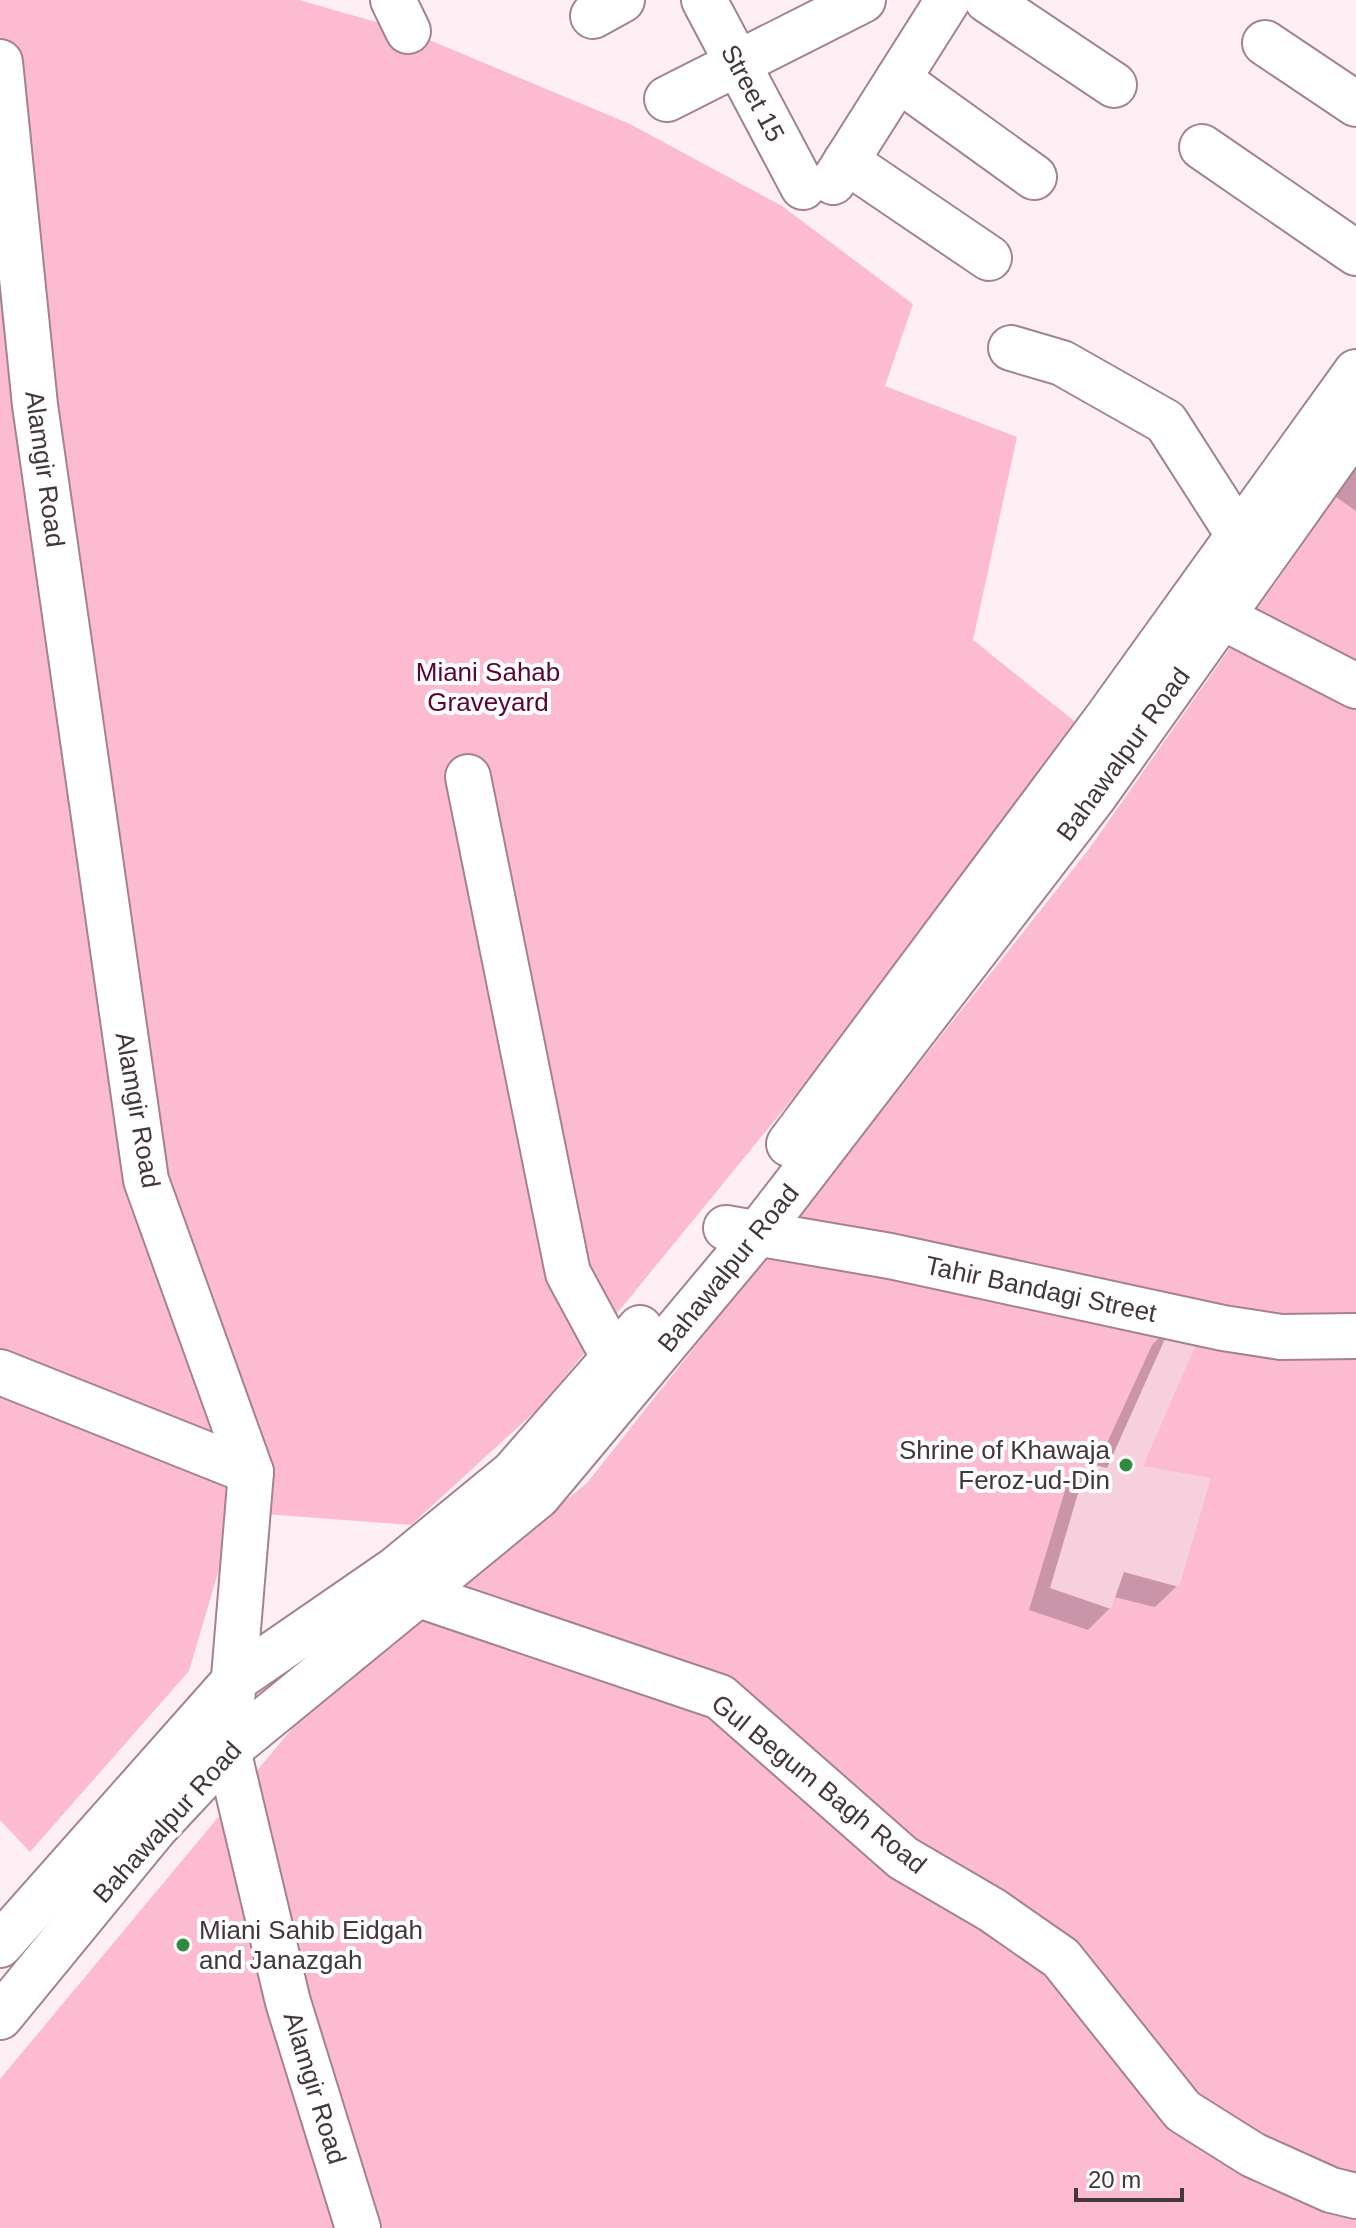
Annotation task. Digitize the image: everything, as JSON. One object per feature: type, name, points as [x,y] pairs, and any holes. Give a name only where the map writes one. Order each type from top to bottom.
[{"type":"street","name":"Street 15","points":[[704,0],[738,63],[827,177]]},
{"type":"street","points":[[667,99],[863,0]]},
{"type":"street","points":[[948,0],[898,79],[827,177],[989,258]]},
{"type":"street","points":[[987,0],[1114,85]]},
{"type":"street","points":[[1265,43],[1356,104]]},
{"type":"street","name":"Alamgir Road","points":[[0,62],[35,405],[146,1180],[251,1472],[228,1750],[288,2002],[358,2228]]},
{"type":"street","points":[[898,79],[1034,177]]},
{"type":"street","points":[[1202,147],[1356,253]]},
{"type":"street","points":[[1011,348],[1062,363],[1166,422],[1239,536]]},
{"type":"street","name":"Bahawalpur Road","points":[[0,1945],[235,1680],[396,1569],[513,1473],[614,1358],[742,1231],[1356,372]]},
{"type":"street","name":"Bahawalpur Road","points":[[0,2017],[155,1828],[228,1750],[538,1496],[742,1231],[1095,795],[1356,428]]},
{"type":"street","points":[[1222,617],[1356,686]]},
{"type":"street","points":[[468,777],[568,1273],[614,1358]]},
{"type":"street","name":"Tahir Bandagi Street","points":[[742,1231],[890,1256],[1223,1328],[1281,1337],[1356,1336]]},
{"type":"street","points":[[0,1372],[251,1472]]},
{"type":"street","name":"Gul Begum Bagh Road","points":[[419,1595],[720,1697],[903,1858],[992,1910],[1061,1958],[1183,2111],[1253,2155],[1331,2190],[1356,2196]]},
{"type":"green space","name":"Miani Sahab Graveyard","points":[[0,0],[299,0],[408,31],[630,124],[782,206],[913,304],[885,386],[1017,437],[973,640],[1078,724],[887,983],[542,1405],[411,1525],[236,1512],[189,1671],[30,1852],[0,1820]]},
{"type":"green space","points":[[1356,468],[1356,2228],[0,2228],[0,2079],[305,1713],[587,1483],[1089,849]]},
{"type":"building","name":"Shrine of Khawaja Feroz-ud-Din","points":[[1173,1321],[1203,1328],[1143,1466],[1211,1478],[1179,1587],[1124,1572],[1111,1609],[1050,1588],[1087,1463],[1107,1468]]},
{"type":"place","name":"Shrine of Khawaja Feroz-ud-Din","points":[[1126,1465]]},
{"type":"place","name":"Miani Sahib Eidgah and Janazgah","points":[[183,1945]]}]
